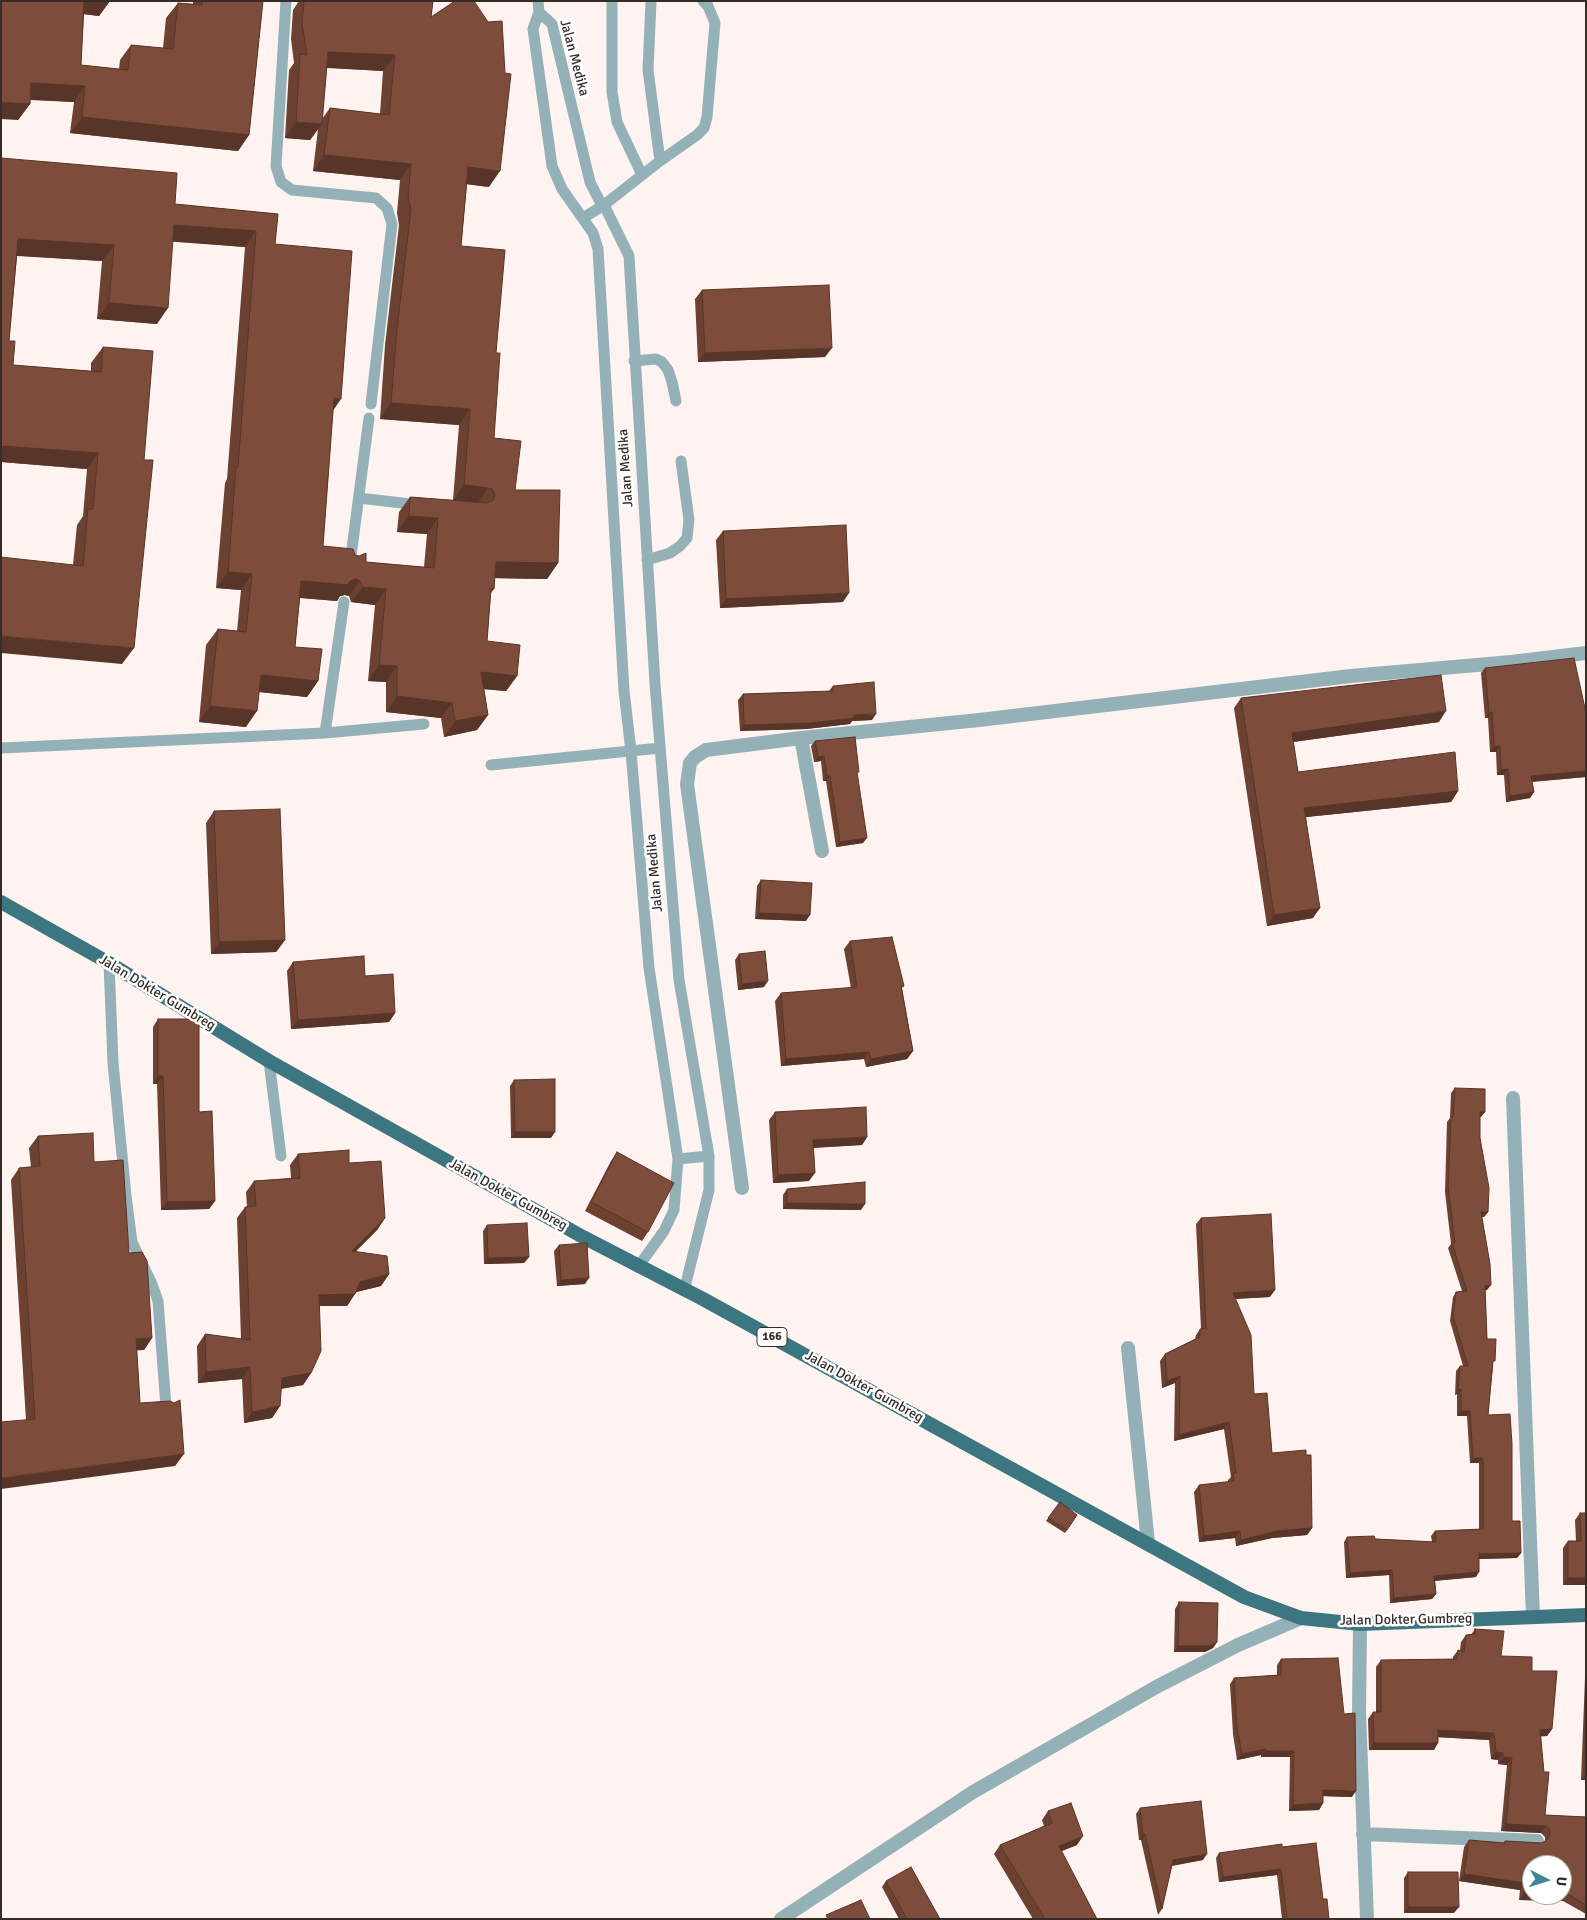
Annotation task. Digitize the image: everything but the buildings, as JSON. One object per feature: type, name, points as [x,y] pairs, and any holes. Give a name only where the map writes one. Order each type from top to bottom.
[{"type":"main road","name":"Jalan Dokter Gumbreg","points":[[1,902],[109,963],[269,1061],[638,1267],[703,1299],[1244,1597],[1300,1618],[1360,1624],[1586,1615]]},
{"type":"street","points":[[742,1188],[687,784],[690,763],[695,757],[706,750],[1351,676],[1510,662],[1586,653]]},
{"type":"street","points":[[801,738],[822,852]]},
{"type":"street","points":[[1513,1098],[1532,1617]]},
{"type":"street","points":[[1128,1348],[1148,1543]]},
{"type":"street","points":[[781,1919],[981,1787],[1158,1686],[1238,1645],[1300,1618]]},
{"type":"street","points":[[1360,1624],[1359,1714],[1367,1919]]},
{"type":"street","points":[[1363,1834],[1537,1842]]},
{"type":"lane","points":[[286,1],[276,166],[280,182],[292,190],[376,198],[387,208],[392,224],[371,404]]},
{"type":"lane","points":[[612,1],[612,92],[618,122],[642,175]]},
{"type":"lane","points":[[651,1],[648,70],[660,161]]},
{"type":"lane","points":[[583,218],[604,205],[704,128],[707,117],[715,23],[708,6],[703,1]]},
{"type":"lane","name":"Jalan Medika","points":[[539,7],[552,24],[590,182],[598,200],[604,205],[629,256],[647,560],[679,980],[709,1156],[709,1190],[684,1291]]},
{"type":"lane","name":"Jalan Medika","points":[[539,7],[533,29],[552,166],[562,189],[593,233],[600,265],[624,691],[631,751],[649,968],[678,1159],[674,1210],[664,1231],[638,1267]]},
{"type":"lane","points":[[634,360],[656,359],[662,362],[668,370],[676,401]]},
{"type":"lane","points":[[349,565],[369,418]]},
{"type":"lane","points":[[647,560],[670,553],[687,538],[689,520],[681,461]]},
{"type":"lane","points":[[359,498],[427,506]]},
{"type":"lane","points":[[325,733],[344,602]]},
{"type":"lane","points":[[1,748],[325,733],[424,724]]},
{"type":"lane","points":[[491,765],[660,748]]},
{"type":"lane","points":[[109,963],[113,1063],[126,1196],[132,1242],[152,1284],[158,1302],[166,1407]]},
{"type":"lane","points":[[269,1061],[280,1156]]},
{"type":"lane","points":[[678,1159],[709,1156]]}]
